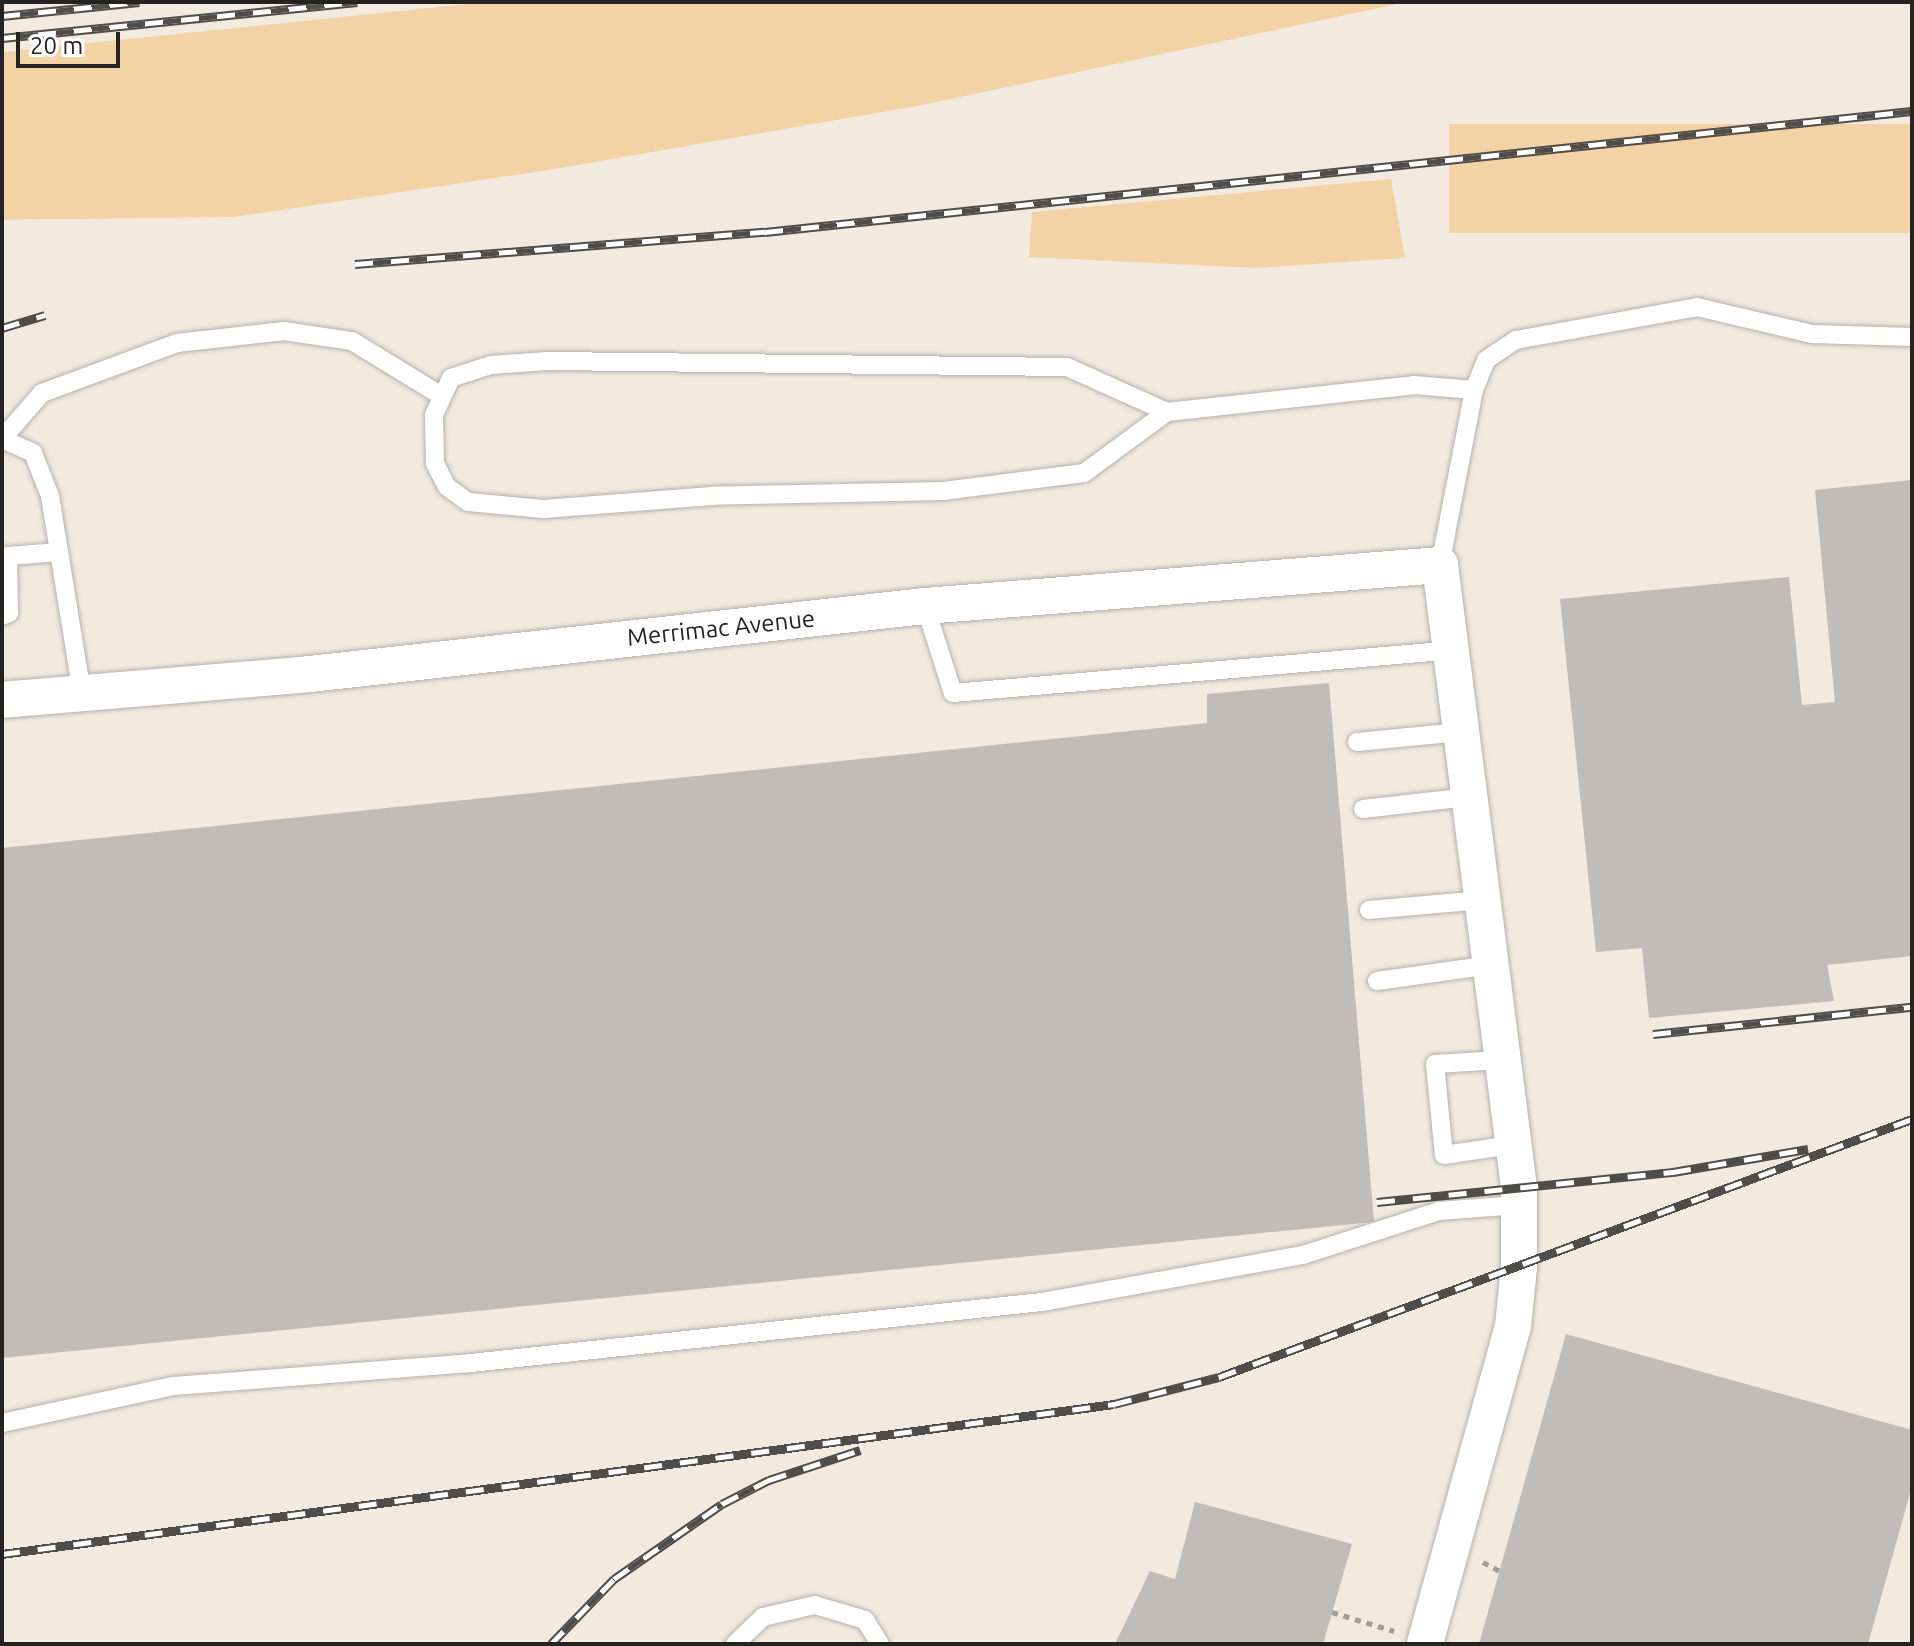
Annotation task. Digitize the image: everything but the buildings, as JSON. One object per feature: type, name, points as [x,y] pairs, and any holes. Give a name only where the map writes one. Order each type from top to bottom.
[{"type":"street","name":"Merrimac Avenue","points":[[12,703],[82,693],[310,674],[925,606],[1440,565]]},
{"type":"street","points":[[1412,1638],[1513,1326],[1518,1205],[1440,565]]},
{"type":"lane","points":[[1440,565],[1474,390],[1486,360],[1516,340],[1697,307],[1812,334],[1912,337]]},
{"type":"lane","points":[[82,693],[50,496],[33,453],[2,439],[42,393],[177,343],[284,331],[352,341],[440,395]]},
{"type":"lane","points":[[1167,412],[1067,367],[548,361],[491,365],[451,378],[440,395],[434,415],[435,463],[447,487],[468,502],[543,509],[712,496],[944,491],[1084,473],[1167,412],[1414,385],[1474,390]]},
{"type":"lane","points":[[2,616],[9,613],[8,556],[59,552]]},
{"type":"lane","points":[[925,606],[953,693],[1451,650]]},
{"type":"lane","points":[[1357,742],[1461,732]]},
{"type":"lane","points":[[1363,809],[1469,797]]},
{"type":"lane","points":[[1369,910],[1482,900]]},
{"type":"lane","points":[[1377,981],[1491,965]]},
{"type":"lane","points":[[1501,1060],[1435,1064],[1444,1155],[1512,1145]]},
{"type":"lane","points":[[2,1423],[173,1386],[471,1363],[1042,1302],[1303,1255],[1439,1211],[1518,1205]]},
{"type":"lane","points":[[735,1644],[763,1617],[815,1605],[865,1620],[880,1644]]},
{"type":"path","points":[[1332,1612],[1412,1638]]},
{"type":"shaded area","points":[[2,2],[486,2],[2,52]]},
{"type":"shaded area","points":[[486,2],[1407,2],[918,106],[549,170],[235,217],[2,220],[2,52]]},
{"type":"shaded area","points":[[1407,2],[1912,2],[1912,1644],[2,1644],[2,220],[235,217],[549,170],[918,106]]},
{"type":"shaded area","points":[[1449,124],[1912,124],[1912,233],[1449,233]]},
{"type":"shaded area","points":[[1391,179],[1405,258],[1255,268],[1029,257],[1032,212]]},
{"type":"railway","points":[[2,16],[139,2]]},
{"type":"railway","points":[[2,38],[357,2]]},
{"type":"railway","points":[[355,264],[765,232],[1912,111]]},
{"type":"railway","points":[[2,328],[45,315]]},
{"type":"railway","points":[[1653,1034],[1912,1007]]},
{"type":"railway","points":[[2,1554],[1114,1404],[1219,1377],[1912,1119]]},
{"type":"railway","points":[[1377,1202],[1673,1172],[1808,1149]]},
{"type":"railway","points":[[551,1644],[614,1579],[722,1504],[769,1480],[860,1450]]}]
